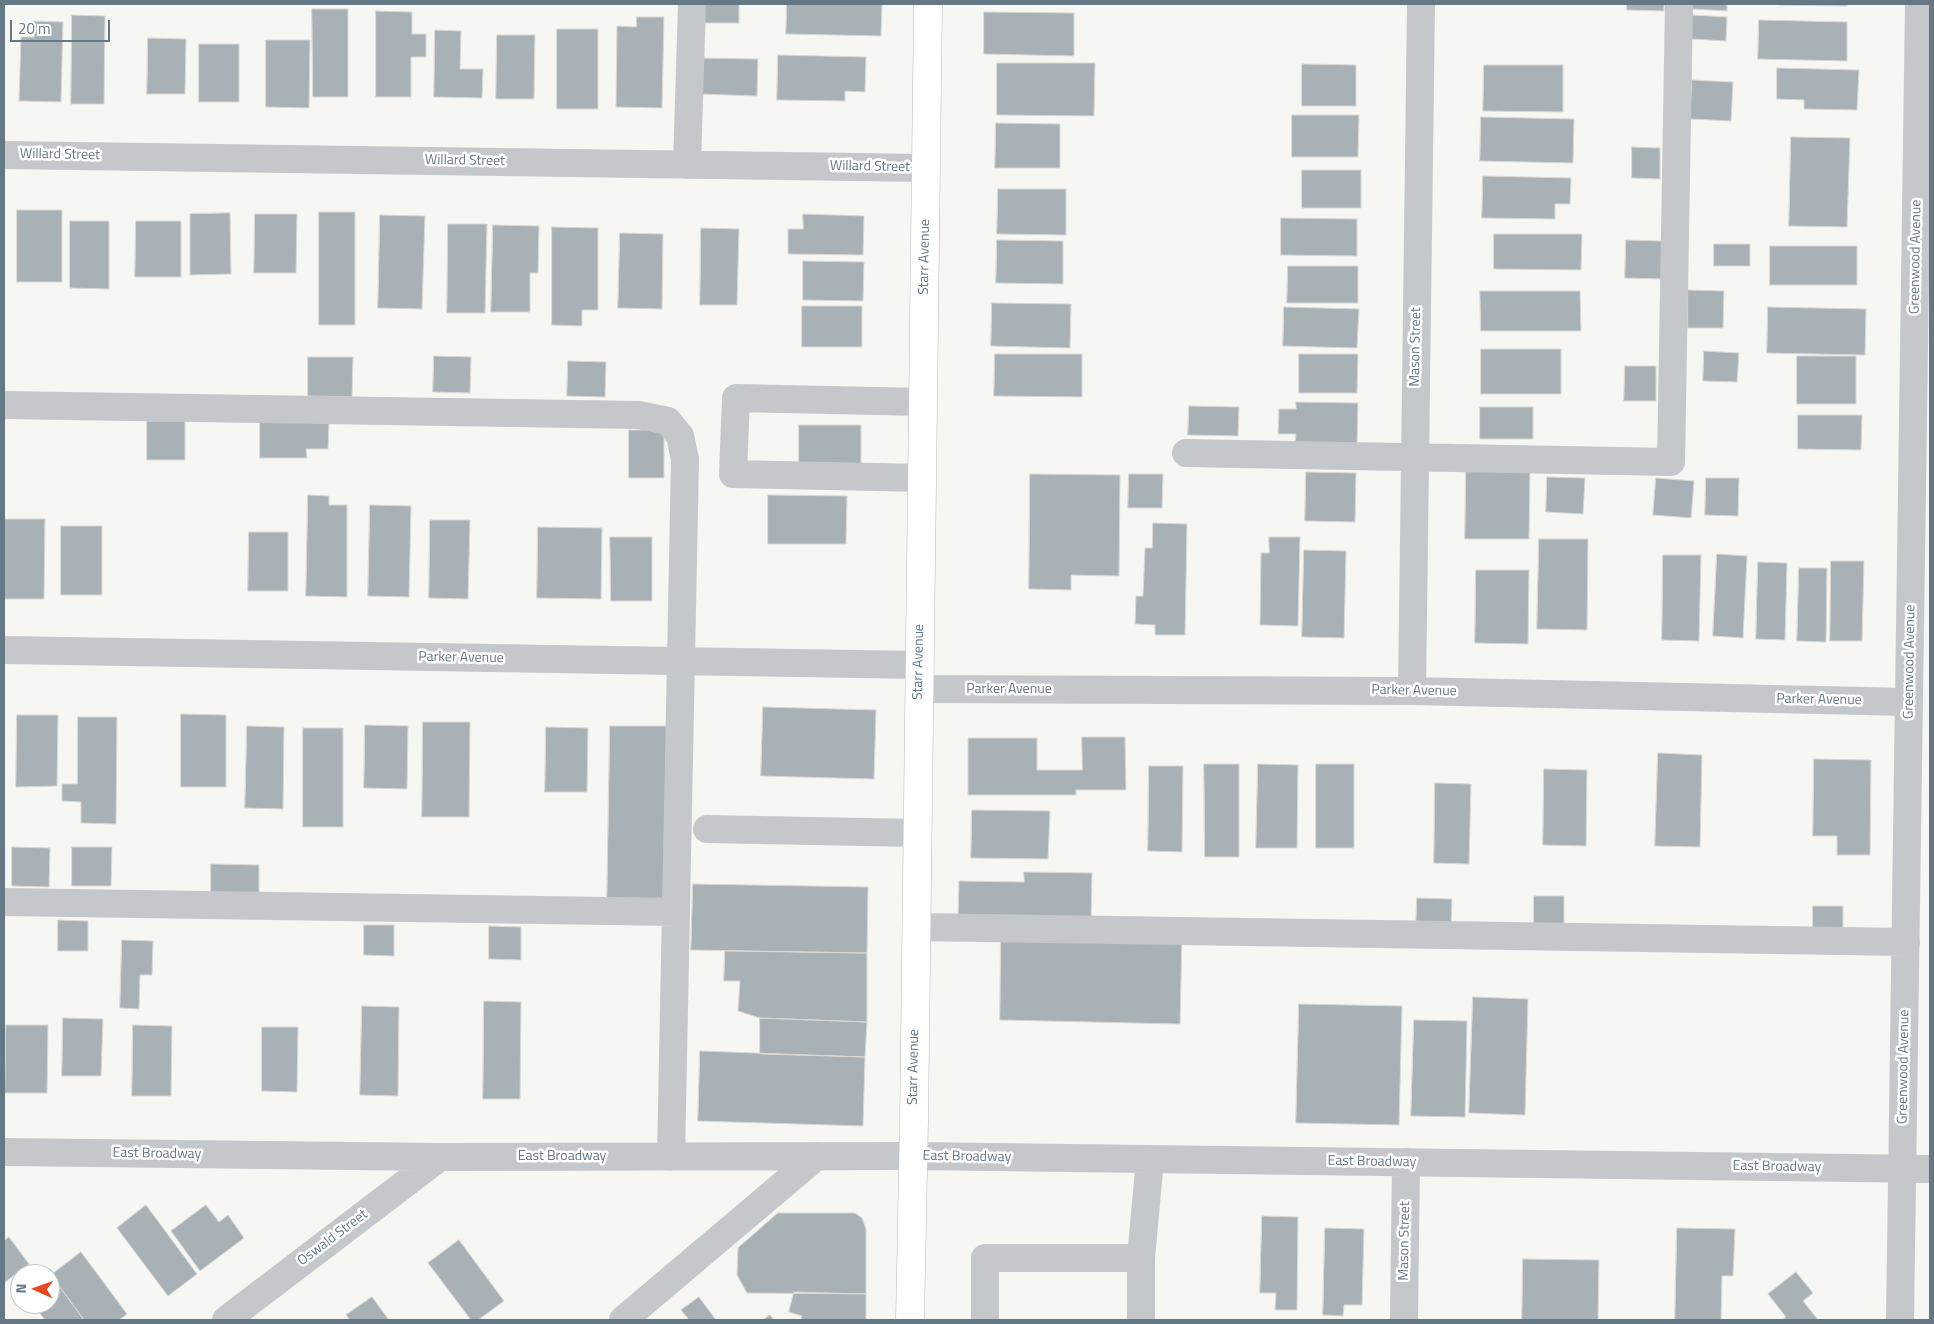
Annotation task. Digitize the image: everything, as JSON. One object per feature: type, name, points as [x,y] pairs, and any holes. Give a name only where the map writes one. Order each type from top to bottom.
[{"type":"main road","name":"Starr Avenue","points":[[910,1320],[928,4]]},
{"type":"street","points":[[687,164],[692,4]]},
{"type":"street","name":"Mason Street","points":[[1412,691],[1421,4]]},
{"type":"street","points":[[1186,453],[1671,462],[1679,4]]},
{"type":"street","name":"Greenwood Avenue","points":[[1900,1320],[1919,4]]},
{"type":"street","name":"Willard Street","points":[[4,154],[926,168]]},
{"type":"street","points":[[922,478],[734,474],[736,398],[923,402]]},
{"type":"street","points":[[4,405],[639,416],[668,421],[680,436],[685,459],[672,1157]]},
{"type":"street","name":"Parker Avenue","points":[[4,650],[681,661],[919,678],[1910,702]]},
{"type":"street","points":[[707,829],[917,832]]},
{"type":"street","points":[[4,902],[676,912]]},
{"type":"street","points":[[916,927],[1906,942]]},
{"type":"street","name":"East Broadway","points":[[4,1152],[440,1157],[913,1156],[1930,1169]]},
{"type":"street","points":[[623,1320],[818,1156]]},
{"type":"street","name":"Oswald Street","points":[[226,1320],[440,1157]]},
{"type":"street","points":[[1141,1320],[1141,1258],[1150,1159]]},
{"type":"street","name":"Mason Street","points":[[1404,1320],[1406,1162]]},
{"type":"street","points":[[985,1320],[985,1258],[1141,1258]]},
{"type":"building","points":[[699,4],[739,4],[739,23],[699,23]]},
{"type":"building","points":[[787,4],[882,4],[881,36],[786,34]]},
{"type":"building","points":[[1627,4],[1664,4],[1664,11],[1627,10]]},
{"type":"building","points":[[1693,4],[1727,4],[1727,11],[1693,9]]},
{"type":"building","points":[[1780,4],[1848,4],[1847,6]]},
{"type":"building","points":[[312,9],[348,9],[348,97],[313,97]]},
{"type":"building","points":[[376,11],[412,12],[412,34],[426,34],[426,57],[411,57],[411,97],[376,97]]},
{"type":"building","points":[[984,12],[1074,13],[1074,56],[984,54]]},
{"type":"building","points":[[72,15],[105,16],[104,104],[71,104]]},
{"type":"building","points":[[1692,15],[1727,17],[1726,41],[1691,39]]},
{"type":"building","points":[[637,17],[664,17],[662,108],[616,107],[617,26],[636,27]]},
{"type":"building","points":[[1759,20],[1847,22],[1847,61],[1758,59]]},
{"type":"building","points":[[34,21],[63,22],[61,102],[19,101],[21,37],[34,37]]},
{"type":"building","points":[[557,29],[598,29],[598,109],[557,109]]},
{"type":"building","points":[[435,30],[461,31],[460,69],[483,69],[482,98],[434,97]]},
{"type":"building","points":[[497,35],[535,35],[534,99],[496,99]]},
{"type":"building","points":[[148,38],[186,39],[185,94],[147,94]]},
{"type":"building","points":[[266,40],[310,40],[309,108],[266,107]]},
{"type":"building","points":[[199,44],[239,44],[239,102],[199,102]]},
{"type":"building","points":[[778,55],[866,57],[865,92],[845,91],[845,101],[777,100]]},
{"type":"building","points":[[699,58],[758,59],[757,96],[699,94]]},
{"type":"building","points":[[997,63],[1095,63],[1094,116],[997,115]]},
{"type":"building","points":[[1302,64],[1356,65],[1356,106],[1302,106]]},
{"type":"building","points":[[1484,65],[1563,65],[1563,112],[1483,111]]},
{"type":"building","points":[[1777,68],[1859,70],[1857,110],[1804,109],[1804,100],[1777,99]]},
{"type":"building","points":[[1692,80],[1733,82],[1731,121],[1690,119]]},
{"type":"building","points":[[1292,115],[1359,115],[1358,157],[1292,157]]},
{"type":"building","points":[[1481,117],[1574,119],[1573,163],[1480,161]]},
{"type":"building","points":[[996,123],[1060,124],[1060,168],[995,168]]},
{"type":"building","points":[[1791,137],[1850,138],[1847,227],[1789,226]]},
{"type":"building","points":[[1632,147],[1660,148],[1660,179],[1632,178]]},
{"type":"building","points":[[1302,170],[1361,170],[1361,208],[1302,208]]},
{"type":"building","points":[[1483,176],[1571,178],[1570,204],[1555,204],[1555,219],[1482,218]]},
{"type":"building","points":[[998,189],[1066,189],[1066,235],[997,234]]},
{"type":"building","points":[[17,210],[62,210],[62,282],[17,282]]},
{"type":"building","points":[[319,212],[355,212],[355,325],[319,325]]},
{"type":"building","points":[[230,213],[231,274],[190,275],[190,214]]},
{"type":"building","points":[[255,214],[297,214],[296,273],[254,273]]},
{"type":"building","points":[[803,214],[864,216],[863,255],[788,254],[788,229],[803,229]]},
{"type":"building","points":[[380,215],[425,216],[422,309],[378,308]]},
{"type":"building","points":[[1281,218],[1357,219],[1357,256],[1281,255]]},
{"type":"building","points":[[70,221],[109,221],[109,289],[70,288]]},
{"type":"building","points":[[136,221],[181,221],[181,277],[135,277]]},
{"type":"building","points":[[448,224],[487,224],[485,313],[447,313]]},
{"type":"building","points":[[493,225],[539,226],[538,273],[530,273],[530,312],[491,312]]},
{"type":"building","points":[[552,227],[598,228],[598,310],[582,310],[582,326],[552,325]]},
{"type":"building","points":[[701,228],[739,229],[737,305],[700,305]]},
{"type":"building","points":[[620,233],[663,234],[662,309],[618,308]]},
{"type":"building","points":[[1494,234],[1582,234],[1581,270],[1494,269]]},
{"type":"building","points":[[997,240],[1063,241],[1063,284],[996,283]]},
{"type":"building","points":[[1626,240],[1662,241],[1661,279],[1625,278]]},
{"type":"building","points":[[1714,244],[1750,244],[1750,266],[1714,266]]},
{"type":"building","points":[[1770,246],[1857,246],[1857,285],[1770,285]]},
{"type":"building","points":[[803,261],[864,262],[863,301],[803,300]]},
{"type":"building","points":[[1288,266],[1358,266],[1358,303],[1287,303]]},
{"type":"building","points":[[1688,290],[1724,291],[1723,328],[1688,328]]},
{"type":"building","points":[[1480,291],[1580,291],[1581,331],[1481,331]]},
{"type":"building","points":[[992,303],[1071,304],[1070,348],[991,346]]},
{"type":"building","points":[[802,306],[862,306],[862,347],[802,347]]},
{"type":"building","points":[[1284,307],[1359,309],[1357,348],[1283,346]]},
{"type":"building","points":[[1768,307],[1866,309],[1865,355],[1767,353]]},
{"type":"building","points":[[1481,349],[1561,349],[1561,394],[1481,394]]},
{"type":"building","points":[[1704,351],[1739,353],[1737,382],[1703,381]]},
{"type":"building","points":[[995,354],[1082,354],[1082,397],[994,396]]},
{"type":"building","points":[[1299,354],[1358,354],[1357,393],[1299,393]]},
{"type":"building","points":[[434,356],[471,357],[470,393],[433,392]]},
{"type":"building","points":[[1797,356],[1856,356],[1856,404],[1797,404]]},
{"type":"building","points":[[308,357],[353,357],[352,397],[308,396]]},
{"type":"building","points":[[568,361],[606,362],[605,397],[567,396]]},
{"type":"building","points":[[1625,366],[1656,366],[1656,401],[1624,401]]},
{"type":"building","points":[[1296,402],[1358,403],[1357,447],[1295,446],[1296,434],[1278,434],[1279,409],[1296,409]]},
{"type":"building","points":[[1189,406],[1239,407],[1238,436],[1188,435]]},
{"type":"building","points":[[1480,407],[1533,407],[1533,439],[1480,439]]},
{"type":"building","points":[[1798,415],[1862,415],[1861,450],[1798,449]]},
{"type":"building","points":[[147,421],[185,421],[185,460],[147,460]]},
{"type":"building","points":[[260,422],[329,422],[328,449],[306,449],[307,458],[260,458]]},
{"type":"building","points":[[799,425],[861,425],[861,466],[799,466]]},
{"type":"building","points":[[629,430],[664,430],[664,478],[629,478]]},
{"type":"building","points":[[1466,471],[1530,471],[1529,539],[1465,539]]},
{"type":"building","points":[[1306,472],[1356,473],[1355,522],[1305,521]]},
{"type":"building","points":[[1030,474],[1120,475],[1119,576],[1071,575],[1071,590],[1029,589]]},
{"type":"building","points":[[1129,474],[1163,474],[1162,508],[1128,508]]},
{"type":"building","points":[[1547,477],[1585,478],[1583,514],[1546,512]]},
{"type":"building","points":[[1656,478],[1694,481],[1691,518],[1653,515]]},
{"type":"building","points":[[1706,478],[1739,478],[1738,516],[1705,515]]},
{"type":"building","points":[[308,495],[329,496],[329,505],[347,505],[347,597],[306,596]]},
{"type":"building","points":[[768,495],[847,496],[846,544],[768,544]]},
{"type":"building","points":[[370,505],[411,506],[409,597],[368,596]]},
{"type":"building","points":[[4,519],[45,519],[44,599],[4,599]]},
{"type":"building","points":[[430,520],[470,520],[468,599],[429,598]]},
{"type":"building","points":[[1153,523],[1187,524],[1185,635],[1155,635],[1155,625],[1135,624],[1136,596],[1143,596],[1145,548],[1152,548]]},
{"type":"building","points":[[61,526],[102,526],[102,595],[61,595]]},
{"type":"building","points":[[538,527],[602,528],[601,599],[537,598]]},
{"type":"building","points":[[249,532],[288,532],[288,591],[248,591]]},
{"type":"building","points":[[610,537],[652,537],[652,601],[611,601]]},
{"type":"building","points":[[1269,537],[1300,537],[1298,626],[1260,625],[1261,553],[1269,553]]},
{"type":"building","points":[[1539,539],[1588,539],[1587,630],[1537,629]]},
{"type":"building","points":[[1304,550],[1346,551],[1344,638],[1302,637]]},
{"type":"building","points":[[1717,554],[1747,556],[1743,638],[1713,636]]},
{"type":"building","points":[[1663,555],[1701,555],[1699,641],[1662,640]]},
{"type":"building","points":[[1831,561],[1864,561],[1862,641],[1830,641]]},
{"type":"building","points":[[1758,562],[1787,563],[1785,640],[1756,639]]},
{"type":"building","points":[[1799,568],[1827,568],[1826,642],[1797,641]]},
{"type":"building","points":[[1476,570],[1529,570],[1528,644],[1475,643]]},
{"type":"building","points":[[763,707],[876,710],[874,779],[761,776]]},
{"type":"building","points":[[181,714],[226,715],[226,787],[181,787]]},
{"type":"building","points":[[17,715],[58,715],[57,786],[16,787]]},
{"type":"building","points":[[78,717],[117,717],[116,824],[81,823],[81,802],[62,801],[62,784],[77,784]]},
{"type":"building","points":[[423,722],[470,722],[469,817],[422,817]]},
{"type":"building","points":[[365,725],[408,726],[407,789],[364,788]]},
{"type":"building","points":[[247,726],[284,727],[283,809],[245,808]]},
{"type":"building","points":[[610,726],[667,726],[663,901],[607,901]]},
{"type":"building","points":[[546,727],[588,728],[587,792],[545,792]]},
{"type":"building","points":[[303,728],[343,728],[343,827],[303,827]]},
{"type":"building","points":[[1082,737],[1125,737],[1126,790],[1076,790],[1076,795],[968,795],[968,738],[1037,738],[1037,770],[1082,770]]},
{"type":"building","points":[[1658,753],[1702,755],[1700,847],[1655,846]]},
{"type":"building","points":[[1814,759],[1871,760],[1870,855],[1837,855],[1837,836],[1813,836]]},
{"type":"building","points":[[1204,764],[1239,764],[1239,857],[1205,857]]},
{"type":"building","points":[[1258,764],[1298,765],[1297,848],[1256,848]]},
{"type":"building","points":[[1316,764],[1354,764],[1354,848],[1316,848]]},
{"type":"building","points":[[1149,766],[1183,766],[1182,852],[1148,851]]},
{"type":"building","points":[[1544,769],[1587,770],[1586,846],[1543,845]]},
{"type":"building","points":[[1435,783],[1471,784],[1469,864],[1434,863]]},
{"type":"building","points":[[972,810],[1050,811],[1048,859],[971,858]]},
{"type":"building","points":[[12,847],[50,848],[49,887],[12,886]]},
{"type":"building","points":[[72,847],[112,847],[111,886],[72,886]]},
{"type":"building","points":[[211,864],[259,865],[259,893],[211,892]]},
{"type":"building","points":[[1024,872],[1092,873],[1091,921],[958,919],[959,881],[1024,882]]},
{"type":"building","points":[[693,884],[868,887],[867,953],[691,950]]},
{"type":"building","points":[[1534,896],[1564,896],[1564,927],[1534,926]]},
{"type":"building","points":[[1417,898],[1452,899],[1451,927],[1416,926]]},
{"type":"building","points":[[1813,906],[1843,906],[1843,934],[1813,933]]},
{"type":"building","points":[[58,920],[88,921],[88,951],[58,951]]},
{"type":"building","points":[[364,925],[394,925],[394,956],[364,955]]},
{"type":"building","points":[[489,926],[521,927],[521,960],[489,959]]},
{"type":"building","points":[[1001,932],[1182,935],[1180,1024],[1000,1020]]},
{"type":"building","points":[[122,940],[153,941],[152,975],[140,975],[139,1009],[120,1008]]},
{"type":"building","points":[[725,951],[867,953],[867,1022],[760,1018],[738,1011],[740,981],[724,981]]},
{"type":"building","points":[[1473,997],[1528,999],[1525,1115],[1469,1113]]},
{"type":"building","points":[[484,1001],[521,1002],[520,1099],[483,1099]]},
{"type":"building","points":[[1299,1004],[1402,1006],[1399,1125],[1296,1123]]},
{"type":"building","points":[[362,1006],[399,1007],[398,1096],[360,1095]]},
{"type":"building","points":[[63,1018],[103,1019],[101,1076],[62,1076]]},
{"type":"building","points":[[760,1018],[867,1022],[865,1057],[760,1054]]},
{"type":"building","points":[[1414,1020],[1467,1021],[1465,1117],[1411,1116]]},
{"type":"building","points":[[6,1025],[48,1025],[47,1093],[5,1093]]},
{"type":"building","points":[[133,1025],[172,1026],[171,1096],[132,1096]]},
{"type":"building","points":[[262,1027],[298,1027],[297,1092],[262,1091]]},
{"type":"building","points":[[700,1051],[865,1057],[863,1126],[698,1121]]},
{"type":"building","points":[[146,1205],[197,1274],[168,1296],[117,1228]]},
{"type":"building","points":[[206,1205],[219,1222],[228,1215],[244,1238],[200,1271],[171,1231]]},
{"type":"building","points":[[778,1213],[855,1213],[862,1218],[866,1229],[866,1294],[747,1293],[737,1275],[738,1248]]},
{"type":"building","points":[[1262,1216],[1298,1217],[1297,1310],[1275,1310],[1276,1293],[1260,1293]]},
{"type":"building","points":[[1325,1228],[1364,1229],[1362,1305],[1344,1305],[1343,1316],[1323,1315]]},
{"type":"building","points":[[1677,1228],[1735,1229],[1733,1276],[1722,1276],[1721,1320],[1675,1320]]},
{"type":"building","points":[[9,1237],[29,1264],[10,1264],[10,1278],[4,1283],[4,1241]]},
{"type":"building","points":[[459,1240],[504,1301],[478,1320],[471,1320],[428,1263]]},
{"type":"building","points":[[81,1252],[127,1314],[119,1320],[84,1320],[60,1287],[60,1268]]},
{"type":"building","points":[[1523,1259],[1599,1260],[1598,1320],[1522,1320]]},
{"type":"building","points":[[1796,1272],[1813,1293],[1803,1301],[1818,1320],[1782,1320],[1786,1317],[1768,1294]]},
{"type":"building","points":[[60,1287],[84,1320],[45,1320],[40,1314],[60,1314]]},
{"type":"building","points":[[794,1292],[866,1294],[866,1320],[801,1320],[802,1316],[789,1312]]},
{"type":"building","points":[[372,1297],[389,1320],[350,1320],[346,1315]]},
{"type":"building","points":[[699,1297],[716,1320],[689,1320],[681,1310]]},
{"type":"building","points":[[770,1315],[774,1320],[763,1320]]}]
